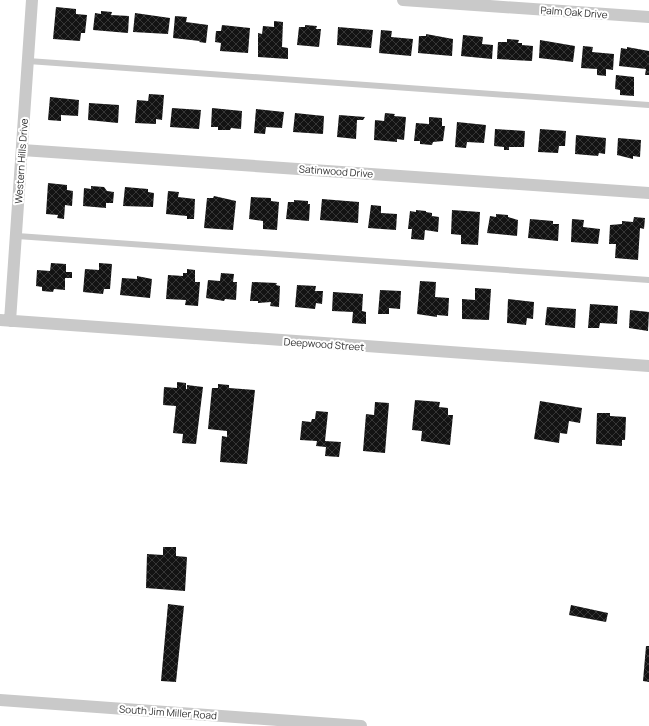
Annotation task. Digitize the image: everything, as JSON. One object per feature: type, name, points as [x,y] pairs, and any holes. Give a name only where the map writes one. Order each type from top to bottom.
[{"type":"street","name":"Western Hills Drive","points":[[5,321],[17,236],[32,0]]},
{"type":"street","name":"Palm Oak Drive","points":[[403,0],[649,18]]},
{"type":"street","name":"Satinwood Drive","points":[[22,150],[649,193]]},
{"type":"street","name":"Deepwood Street","points":[[5,321],[649,366]]},
{"type":"street","name":"South Jim Miller Road","points":[[0,700],[361,726]]},
{"type":"lane","points":[[28,61],[649,105]]},
{"type":"lane","points":[[17,236],[649,280]]},
{"type":"building","points":[[56,7],[76,9],[76,14],[87,15],[85,33],[81,33],[80,41],[53,39]]},
{"type":"building","points":[[101,11],[112,12],[111,15],[129,16],[128,33],[93,30],[95,13],[101,14]]},
{"type":"building","points":[[135,13],[170,18],[168,34],[133,32]]},
{"type":"building","points":[[175,16],[187,17],[186,22],[208,25],[206,43],[173,38]]},
{"type":"building","points":[[274,21],[283,22],[282,47],[288,48],[288,59],[258,57],[258,33],[262,34],[263,26],[274,27]]},
{"type":"building","points":[[222,25],[250,28],[248,53],[220,51],[221,43],[215,42],[216,31],[221,31]]},
{"type":"building","points":[[305,25],[317,26],[316,29],[321,29],[319,47],[297,45],[299,27],[305,27]]},
{"type":"building","points":[[338,27],[373,30],[371,48],[337,45]]},
{"type":"building","points":[[381,30],[392,31],[391,37],[413,39],[411,56],[379,53]]},
{"type":"building","points":[[426,34],[453,39],[452,56],[418,53],[419,36],[426,36]]},
{"type":"building","points":[[463,35],[483,37],[482,44],[493,45],[492,59],[461,56]]},
{"type":"building","points":[[507,39],[519,40],[518,43],[522,43],[522,45],[533,46],[532,61],[497,59],[498,42],[507,42]]},
{"type":"building","points":[[540,40],[575,46],[573,62],[539,58]]},
{"type":"building","points":[[583,46],[593,47],[592,52],[614,54],[613,70],[606,69],[606,76],[597,75],[597,69],[581,68]]},
{"type":"building","points":[[627,47],[649,51],[649,75],[645,75],[646,69],[619,66],[621,48],[627,49]]},
{"type":"building","points":[[616,75],[634,77],[634,96],[620,95],[620,90],[615,89]]},
{"type":"building","points":[[149,94],[164,95],[162,120],[156,119],[156,124],[135,123],[137,100],[148,101]]},
{"type":"building","points":[[50,97],[79,100],[78,116],[61,115],[61,121],[48,120]]},
{"type":"building","points":[[89,103],[119,105],[118,123],[88,120]]},
{"type":"building","points":[[172,108],[201,110],[199,129],[170,127]]},
{"type":"building","points":[[212,108],[242,111],[241,129],[231,128],[230,130],[218,130],[218,127],[211,127]]},
{"type":"building","points":[[256,109],[284,112],[282,128],[266,127],[265,134],[254,133]]},
{"type":"building","points":[[295,113],[324,116],[323,134],[293,132]]},
{"type":"building","points":[[385,113],[395,114],[394,116],[406,117],[404,140],[397,139],[397,142],[374,140],[375,120],[384,121]]},
{"type":"building","points":[[339,115],[365,117],[363,120],[357,120],[356,139],[337,137]]},
{"type":"building","points":[[429,117],[442,118],[442,126],[445,126],[443,141],[433,142],[432,145],[420,144],[420,141],[414,141],[416,123],[429,124]]},
{"type":"building","points":[[457,122],[486,125],[484,143],[467,142],[466,148],[455,147]]},
{"type":"building","points":[[495,129],[525,131],[524,147],[509,147],[509,150],[504,150],[504,147],[494,146]]},
{"type":"building","points":[[540,129],[566,131],[565,146],[559,146],[558,153],[538,152]]},
{"type":"building","points":[[576,135],[606,138],[605,154],[599,153],[598,156],[575,154]]},
{"type":"building","points":[[618,138],[641,140],[640,157],[633,156],[633,159],[617,155]]},
{"type":"building","points":[[48,183],[67,185],[67,190],[73,191],[72,206],[65,205],[64,219],[57,218],[58,215],[46,214]]},
{"type":"building","points":[[91,186],[104,187],[107,191],[114,192],[113,203],[106,203],[106,208],[83,206],[84,188],[91,189]]},
{"type":"building","points":[[125,187],[148,189],[148,192],[154,193],[153,207],[123,206]]},
{"type":"building","points":[[168,191],[179,192],[178,197],[195,199],[194,219],[187,219],[187,216],[166,214]]},
{"type":"building","points":[[214,196],[236,201],[233,230],[204,228],[207,198],[213,198]]},
{"type":"building","points":[[251,197],[271,198],[271,201],[279,202],[277,230],[263,229],[263,221],[249,219]]},
{"type":"building","points":[[322,199],[359,202],[358,223],[320,220]]},
{"type":"building","points":[[294,200],[308,201],[308,204],[310,204],[309,221],[286,219],[288,202],[294,202]]},
{"type":"building","points":[[371,205],[381,206],[381,213],[397,214],[396,230],[368,228]]},
{"type":"building","points":[[416,210],[426,211],[432,213],[432,216],[439,217],[438,232],[425,230],[424,240],[411,239],[412,229],[408,229],[410,211],[416,212]]},
{"type":"building","points":[[452,210],[480,212],[478,245],[461,244],[461,235],[451,234]]},
{"type":"building","points":[[496,214],[508,215],[508,217],[518,220],[517,236],[487,233],[490,216],[496,217]]},
{"type":"building","points":[[634,217],[645,218],[644,229],[640,228],[638,260],[615,258],[616,244],[609,244],[610,225],[622,224],[622,221],[633,222]]},
{"type":"building","points":[[530,219],[553,221],[553,224],[559,224],[558,241],[528,238]]},
{"type":"building","points":[[572,219],[584,220],[583,227],[600,229],[598,244],[571,242]]},
{"type":"building","points":[[51,263],[66,264],[66,272],[72,272],[72,278],[65,278],[65,290],[54,289],[53,292],[42,291],[42,287],[36,286],[37,270],[50,271]]},
{"type":"building","points":[[99,263],[112,264],[110,289],[104,289],[103,294],[83,292],[85,269],[99,270]]},
{"type":"building","points":[[187,269],[195,270],[195,282],[200,282],[198,306],[185,305],[186,300],[166,299],[168,275],[183,276],[183,273],[187,273]]},
{"type":"building","points":[[221,273],[234,274],[233,282],[237,282],[236,300],[225,299],[224,301],[206,298],[208,280],[220,281]]},
{"type":"building","points":[[137,276],[152,279],[150,298],[120,295],[122,278],[137,279]]},
{"type":"building","points":[[420,281],[436,282],[435,297],[449,298],[448,316],[437,315],[437,317],[417,314]]},
{"type":"building","points":[[252,282],[277,283],[276,285],[280,286],[279,307],[270,306],[271,302],[258,303],[258,301],[250,301]]},
{"type":"building","points":[[297,285],[316,286],[315,291],[323,291],[322,304],[316,303],[315,309],[295,307]]},
{"type":"building","points":[[475,288],[491,289],[489,320],[462,319],[462,299],[475,300]]},
{"type":"building","points":[[380,290],[401,291],[400,309],[389,308],[389,314],[378,314]]},
{"type":"building","points":[[333,292],[363,294],[362,311],[366,312],[366,324],[352,323],[353,312],[332,311]]},
{"type":"building","points":[[508,299],[534,302],[533,319],[527,318],[526,325],[507,323]]},
{"type":"building","points":[[590,304],[618,306],[617,324],[600,323],[599,328],[588,328]]},
{"type":"building","points":[[547,307],[576,309],[575,328],[545,325]]},
{"type":"building","points":[[630,310],[649,312],[648,331],[629,328]]},
{"type":"building","points":[[177,382],[186,383],[186,389],[187,385],[203,387],[196,444],[182,443],[183,434],[173,433],[176,406],[163,405],[164,387],[177,388]]},
{"type":"building","points":[[218,384],[229,385],[229,388],[255,390],[247,464],[220,462],[222,436],[227,437],[227,431],[208,429],[212,388],[218,388]]},
{"type":"building","points":[[415,400],[440,402],[439,407],[448,408],[448,415],[453,415],[450,445],[421,441],[422,431],[412,430]]},
{"type":"building","points":[[540,401],[582,408],[580,423],[569,421],[567,434],[560,433],[559,443],[534,439]]},
{"type":"building","points":[[375,402],[389,403],[385,453],[363,451],[366,414],[374,415]]},
{"type":"building","points":[[316,411],[328,412],[325,441],[341,442],[339,457],[325,456],[326,447],[316,446],[317,441],[300,440],[302,421],[311,422],[312,419],[315,419]]},
{"type":"building","points":[[597,413],[610,413],[610,416],[626,417],[625,440],[622,440],[622,446],[596,444]]},
{"type":"building","points":[[163,547],[176,547],[176,556],[187,557],[185,591],[146,588],[147,554],[163,555]]},
{"type":"building","points":[[168,604],[184,606],[176,682],[161,681]]},
{"type":"building","points":[[571,605],[608,613],[606,622],[569,615]]},
{"type":"building","points":[[646,646],[649,646],[649,682],[643,681]]}]
